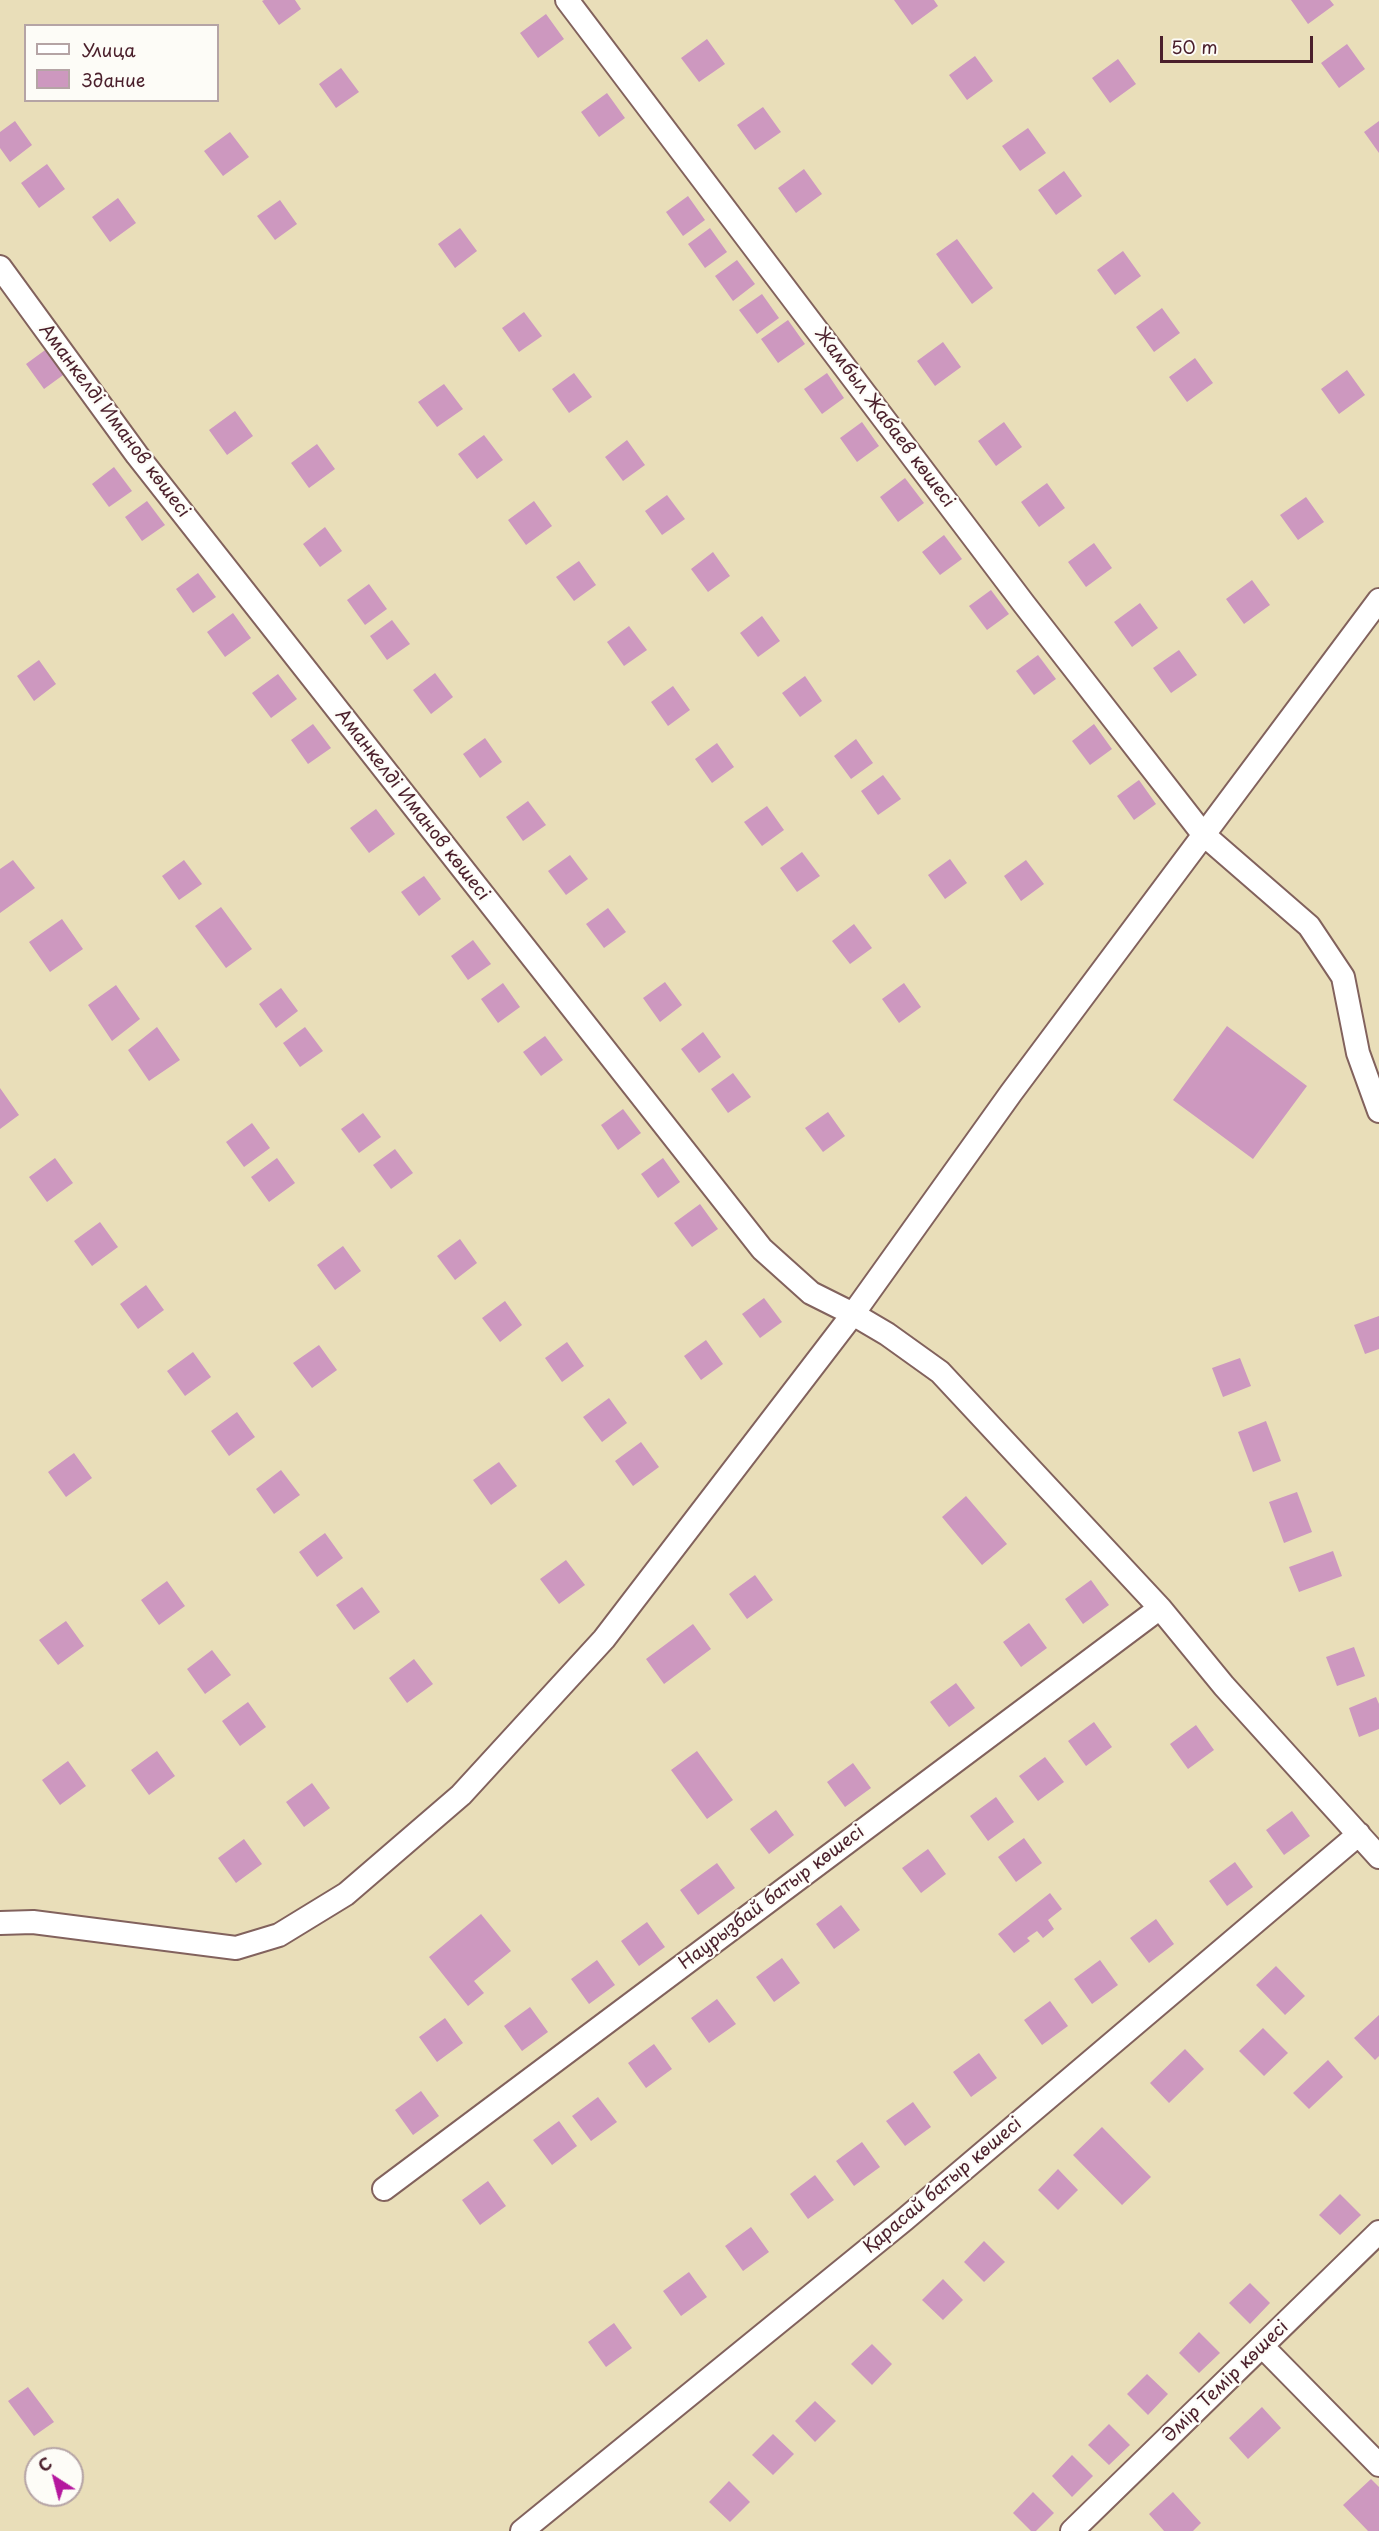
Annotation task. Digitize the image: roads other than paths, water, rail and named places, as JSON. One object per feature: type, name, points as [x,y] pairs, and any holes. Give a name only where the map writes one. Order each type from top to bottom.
[{"type":"street","name":"Жамбыл Жабаев көшесі","points":[[567,0],[1024,604],[1203,834],[1309,926],[1343,977],[1358,1053],[1377,1099]]},
{"type":"street","name":"Аманкелді Иманов көшесі","points":[[0,267],[137,455],[762,1249],[811,1293],[887,1334],[940,1372],[1160,1608],[1224,1686],[1379,1857]]},
{"type":"street","points":[[0,1923],[33,1922],[236,1948],[279,1935],[346,1894],[461,1795],[604,1639],[853,1314],[1011,1093],[1379,600]]},
{"type":"street","name":"Наурызбай батыр көшесі","points":[[384,2189],[1160,1608]]},
{"type":"street","name":"Қарасай батыр көшесі","points":[[522,2531],[904,2220],[1359,1834]]},
{"type":"street","name":"Әмір Темір көшесі","points":[[1072,2531],[1379,2232]]},
{"type":"street","points":[[1263,2347],[1379,2465]]}]
